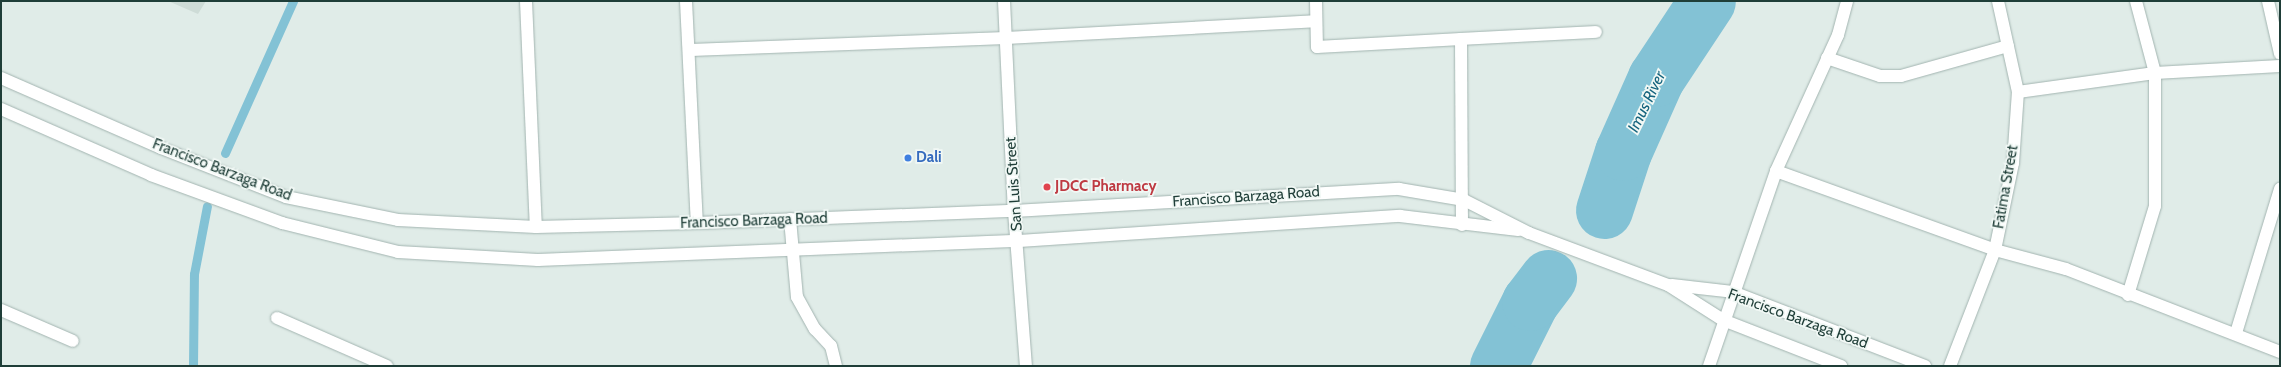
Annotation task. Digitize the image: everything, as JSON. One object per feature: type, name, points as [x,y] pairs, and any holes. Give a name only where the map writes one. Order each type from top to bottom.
[{"type":"street","points":[[526,1],[536,227]]},
{"type":"street","points":[[686,1],[691,50],[697,223]]},
{"type":"street","name":"San Luis Street","points":[[1004,1],[1014,211],[1019,240],[1026,366]]},
{"type":"street","points":[[1316,1],[1315,21],[1317,47],[1596,32]]},
{"type":"street","points":[[1709,366],[1723,320],[1776,171],[1827,58],[1847,1]]},
{"type":"street","name":"Fatima Street","points":[[1950,366],[1995,250],[2013,163],[2018,92],[1998,1]]},
{"type":"street","points":[[2128,295],[2155,206],[2155,73],[2136,1]]},
{"type":"street","points":[[2268,1],[2280,54]]},
{"type":"street","points":[[691,50],[1006,38],[1315,21]]},
{"type":"street","points":[[1461,40],[1464,200],[1462,225]]},
{"type":"street","points":[[1827,58],[1880,76],[1901,76],[2008,46]]},
{"type":"street","points":[[2018,92],[2155,73],[2280,66]]},
{"type":"street","name":"Francisco Barzaga Road","points":[[1,78],[161,148],[286,197],[398,220],[536,227],[697,223],[1014,211],[1345,190],[1398,189],[1464,200],[1527,232],[1664,283],[1723,320],[1841,366]]},
{"type":"street","name":"Francisco Barzaga Road","points":[[1,109],[151,175],[282,223],[398,252],[538,260],[1019,240],[1400,216],[1527,232]]},
{"type":"street","points":[[1776,171],[1995,250],[2066,269],[2128,295],[2236,333],[2280,352]]},
{"type":"street","points":[[2236,333],[2280,189]]},
{"type":"street","points":[[790,219],[797,297],[815,329],[831,346],[836,366]]},
{"type":"street","name":"Francisco Barzaga Road","points":[[1664,283],[1733,292],[1925,366]]},
{"type":"street","points":[[1,310],[73,341]]},
{"type":"street","points":[[277,318],[387,366]]},
{"type":"shaded area","points":[[168,1],[206,1],[198,14]]},
{"type":"waterway","points":[[225,153],[293,1]]},
{"type":"waterway","name":"Imus River","points":[[1604,210],[1623,152],[1656,78],[1707,1]]},
{"type":"waterway","points":[[193,366],[194,274],[207,206]]},
{"type":"waterway","name":"Imus River","points":[[1498,366],[1530,302],[1548,278]]},
{"type":"place","name":"Dali","points":[[908,158]]},
{"type":"place","name":"JDCC Pharmacy","points":[[1047,187]]}]
